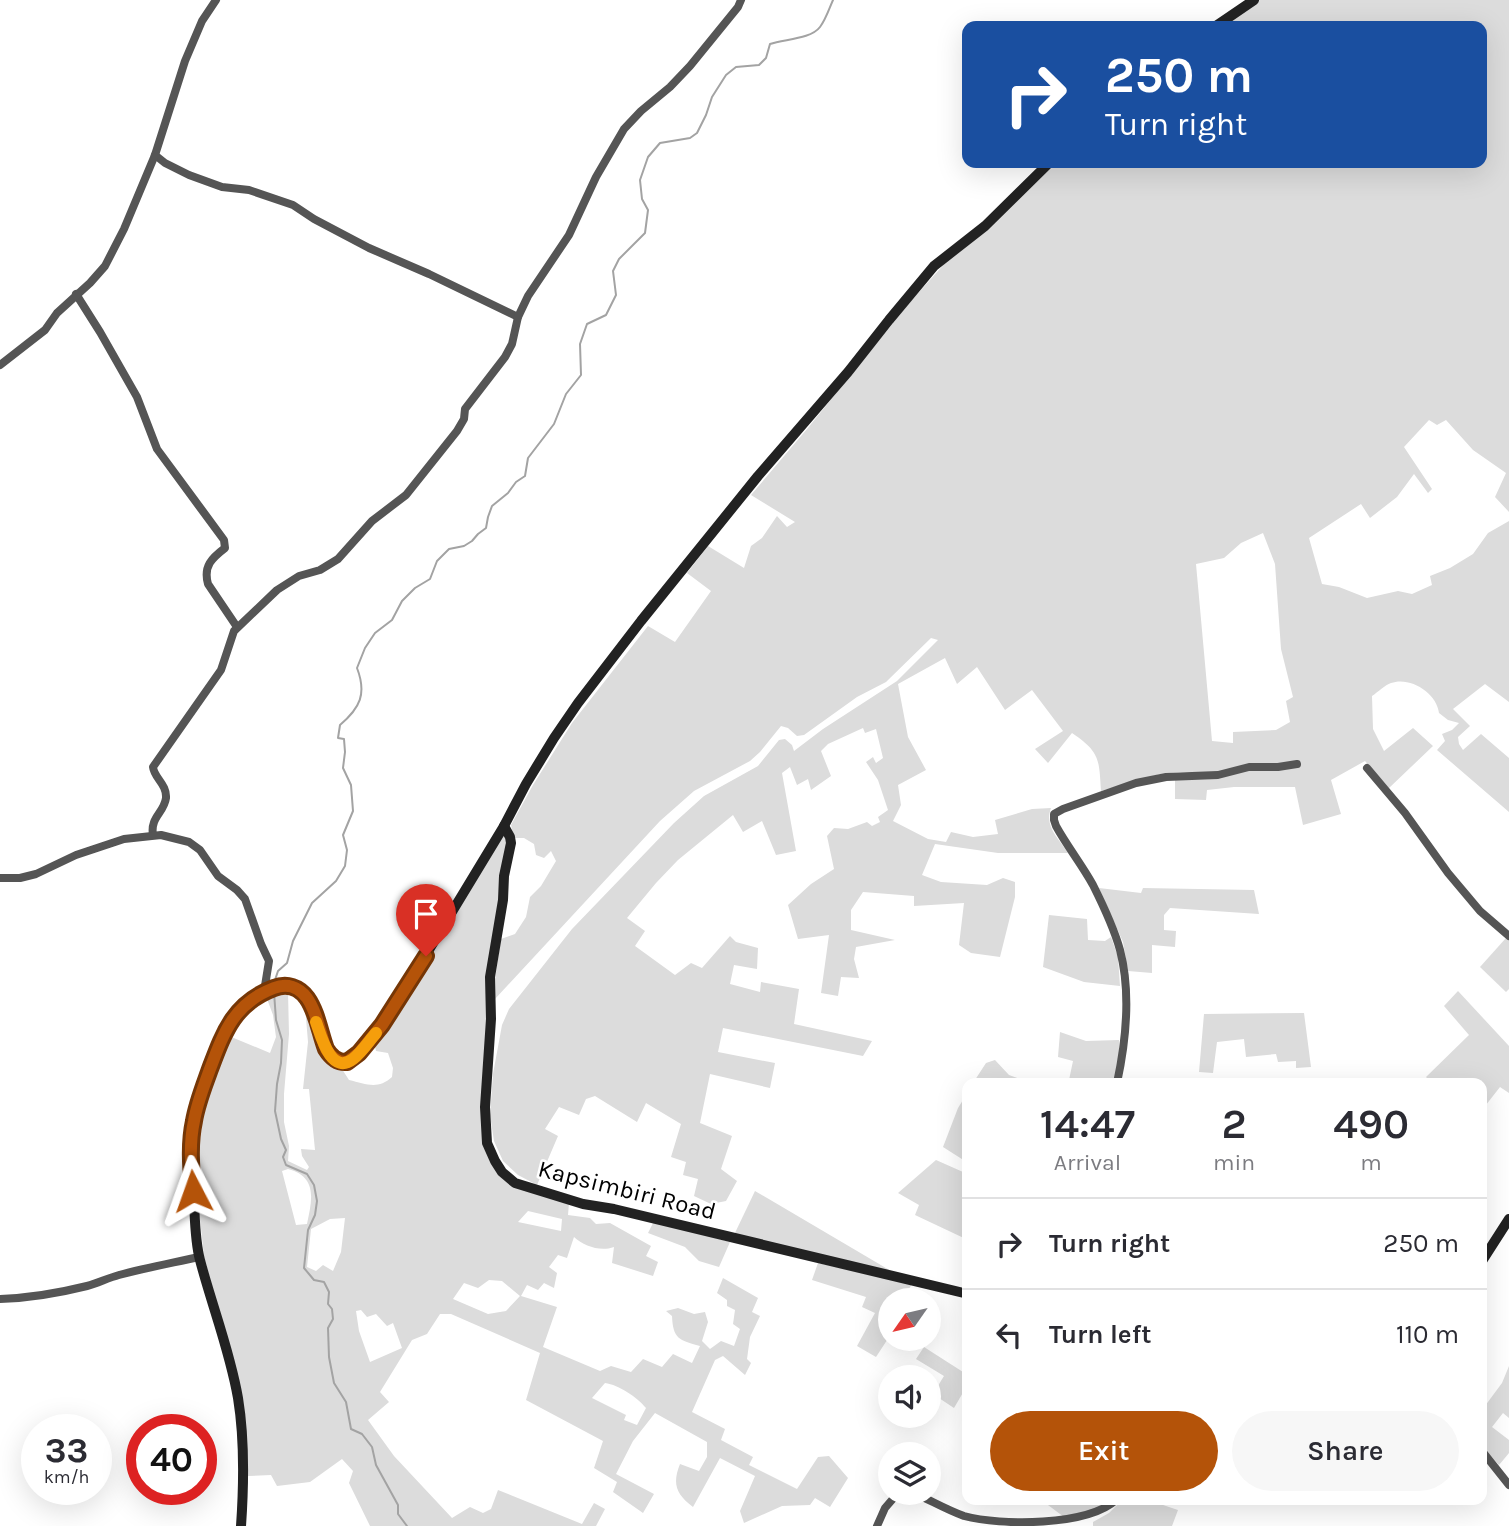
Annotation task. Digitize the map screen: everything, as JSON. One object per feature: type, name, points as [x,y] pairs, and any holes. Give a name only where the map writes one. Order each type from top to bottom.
[{"type":"street","points":[[0,365],[45,330],[57,313],[105,266],[124,229],[155,155],[185,61],[202,22],[216,0]]},
{"type":"street","points":[[153,835],[154,819],[166,799],[164,786],[153,772],[153,767],[222,670],[231,636],[237,627],[277,590],[299,576],[320,570],[338,559],[372,521],[405,495],[457,431],[464,419],[465,409],[505,357],[528,296],[569,234],[596,177],[624,129],[703,52],[741,0]]},
{"type":"street","points":[[1223,21],[1254,0]]},
{"type":"street","points":[[155,155],[189,175],[222,187],[249,190],[293,205],[369,248],[518,317]]},
{"type":"street","points":[[241,1526],[244,1460],[238,1399],[199,1256],[191,1156],[194,1119],[229,1023],[242,1007],[270,989],[287,985],[297,989],[307,999],[331,1056],[343,1063],[354,1058],[382,1025],[404,991],[554,738],[578,703],[758,476],[848,372],[934,266],[985,226],[1044,168]]},
{"type":"street","points":[[76,294],[137,397],[157,449],[224,540],[225,548],[216,554],[208,565],[206,578],[237,627]]},
{"type":"street","points":[[1118,1078],[1126,1018],[1121,953],[1094,888],[1056,826],[1054,814],[1136,783],[1166,777],[1218,775],[1249,767],[1297,764]]},
{"type":"street","points":[[1367,768],[1480,911],[1509,936]]},
{"type":"street","name":"Kapsimbiri Road","points":[[504,826],[511,842],[490,977],[491,1019],[485,1123],[490,1152],[508,1178],[524,1186],[583,1203],[962,1293]]},
{"type":"street","points":[[0,878],[36,874],[76,855],[124,839],[153,835],[170,836],[195,845],[218,876],[245,899],[269,961],[270,989]]},
{"type":"street","points":[[1487,1253],[1509,1219]]},
{"type":"street","points":[[0,1299],[90,1285],[109,1277],[199,1256]]},
{"type":"street","points":[[1487,1457],[1509,1485]]},
{"type":"street","points":[[877,1526],[887,1505]]},
{"type":"street","points":[[940,1505],[983,1521],[1044,1526],[1093,1515],[1110,1505]]},
{"type":"shaded area","points":[[1258,0],[1509,0],[1509,512],[1495,497],[1506,473],[1473,450],[1446,420],[1437,425],[1429,420],[1404,447],[1432,489],[1428,493],[1414,474],[1397,497],[1370,518],[1361,504],[1309,538],[1322,584],[1339,587],[1367,598],[1398,591],[1412,594],[1432,585],[1430,576],[1473,554],[1488,533],[1509,521],[1509,702],[1485,684],[1453,709],[1470,726],[1458,737],[1463,750],[1481,734],[1509,758],[1509,812],[1437,750],[1445,741],[1442,734],[1459,723],[1448,720],[1439,713],[1428,693],[1414,684],[1398,681],[1391,683],[1372,696],[1373,729],[1384,751],[1413,728],[1433,746],[1389,788],[1365,761],[1331,780],[1341,814],[1303,825],[1295,787],[1234,787],[1207,790],[1206,800],[1175,799],[1175,780],[1215,779],[1247,770],[1275,771],[1298,765],[1298,761],[1278,765],[1244,765],[1212,773],[1160,774],[1101,791],[1100,771],[1093,751],[1072,733],[1048,763],[1035,749],[1063,731],[1032,690],[1005,710],[977,667],[957,684],[945,658],[898,684],[908,737],[926,770],[898,785],[901,805],[893,821],[928,839],[946,842],[951,832],[973,837],[998,834],[995,820],[1032,809],[1051,808],[1049,821],[1056,837],[1068,853],[998,853],[935,844],[922,875],[941,882],[987,885],[1003,878],[1015,882],[1015,897],[1000,957],[971,953],[959,945],[964,903],[914,906],[914,896],[863,892],[851,910],[851,930],[895,940],[856,947],[854,959],[859,978],[841,977],[838,996],[821,993],[829,935],[798,939],[788,905],[811,884],[834,869],[827,836],[834,828],[848,829],[867,822],[872,826],[880,822],[878,817],[888,810],[878,780],[866,762],[873,757],[876,763],[883,758],[876,729],[865,733],[863,728],[828,744],[821,751],[831,776],[811,790],[808,779],[797,785],[790,767],[782,773],[796,851],[776,855],[762,821],[743,832],[733,815],[678,860],[627,918],[645,931],[635,946],[675,975],[691,963],[702,968],[730,936],[736,942],[758,948],[757,969],[734,965],[730,984],[760,992],[761,982],[799,989],[794,1024],[872,1041],[863,1056],[723,1028],[718,1052],[775,1063],[770,1088],[710,1074],[700,1123],[732,1136],[721,1169],[737,1181],[726,1201],[711,1204],[694,1196],[698,1179],[683,1175],[686,1162],[671,1157],[681,1124],[646,1103],[637,1122],[595,1096],[586,1099],[579,1115],[559,1107],[545,1129],[558,1136],[537,1185],[518,1175],[503,1161],[494,1141],[490,1115],[493,1074],[502,1025],[509,1009],[572,929],[674,823],[704,796],[758,766],[779,740],[785,739],[794,751],[897,681],[938,640],[931,638],[886,682],[857,697],[804,735],[797,736],[781,726],[750,761],[694,791],[660,821],[495,999],[501,939],[515,934],[526,917],[530,897],[541,886],[556,861],[551,851],[544,858],[536,855],[534,844],[524,838],[514,838],[511,825],[572,723],[648,626],[675,642],[711,591],[687,573],[708,546],[744,568],[751,546],[762,538],[777,516],[787,527],[795,522],[751,495],[911,301],[956,251],[1043,168],[1487,168],[1487,21],[1226,21]],"holes":[[[1263,533],[1275,564],[1281,649],[1293,697],[1286,701],[1290,722],[1276,730],[1233,732],[1233,743],[1212,741],[1196,564],[1224,558],[1241,543]]]},
{"type":"shaded area","points":[[505,833],[507,837],[487,1015],[483,1133],[498,1171],[569,1203],[568,1215],[590,1218],[596,1224],[610,1223],[651,1246],[646,1256],[658,1262],[653,1276],[612,1263],[614,1247],[592,1247],[574,1237],[567,1258],[558,1255],[549,1267],[557,1273],[554,1288],[544,1283],[538,1290],[527,1285],[521,1296],[557,1307],[543,1347],[600,1371],[611,1366],[631,1372],[643,1359],[662,1367],[673,1354],[692,1363],[700,1346],[678,1337],[672,1316],[666,1311],[678,1308],[694,1314],[705,1312],[708,1322],[702,1341],[710,1349],[721,1341],[734,1346],[740,1329],[733,1324],[735,1310],[727,1306],[727,1300],[717,1293],[723,1278],[758,1298],[752,1312],[760,1316],[750,1337],[747,1359],[751,1363],[745,1375],[723,1356],[715,1360],[692,1412],[725,1429],[721,1440],[753,1457],[749,1465],[797,1489],[818,1457],[829,1456],[848,1478],[830,1507],[815,1498],[810,1505],[782,1506],[744,1523],[740,1511],[755,1476],[720,1458],[693,1507],[679,1493],[676,1477],[680,1464],[699,1471],[707,1457],[707,1442],[655,1413],[633,1441],[616,1474],[654,1494],[643,1513],[613,1492],[617,1482],[594,1468],[603,1441],[526,1400],[540,1353],[451,1314],[440,1314],[427,1334],[412,1340],[380,1392],[389,1402],[368,1420],[394,1456],[452,1518],[470,1507],[483,1513],[491,1509],[498,1490],[582,1524],[594,1503],[605,1509],[596,1526],[370,1526],[349,1483],[353,1471],[342,1459],[310,1482],[277,1486],[271,1475],[248,1476],[243,1400],[204,1256],[195,1173],[196,1142],[202,1107],[229,1036],[270,1053],[276,1037],[273,1015],[266,996],[288,992],[289,1034],[284,1122],[289,1146],[288,1161],[307,1170],[309,1167],[301,1149],[315,1150],[309,1089],[303,1089],[308,1042],[305,1006],[319,1053],[329,1064],[340,1066],[349,1080],[377,1085],[392,1077],[393,1068],[388,1053],[376,1051],[374,1042]],"holes":[[[288,1169],[298,1173],[309,1184],[311,1198],[307,1224],[296,1225],[282,1171]],[[528,1211],[562,1219],[561,1231],[518,1222]],[[345,1218],[341,1252],[333,1271],[323,1265],[316,1271],[307,1267],[311,1229],[330,1219]],[[489,1280],[502,1281],[520,1296],[506,1311],[488,1314],[453,1299],[464,1283],[478,1288]],[[361,1310],[367,1317],[376,1314],[387,1326],[393,1323],[402,1348],[370,1362],[359,1331],[356,1311]],[[605,1383],[627,1392],[646,1408],[637,1425],[624,1420],[626,1415],[592,1398]]]},
{"type":"shaded area","points":[[1099,888],[1141,893],[1143,888],[1254,890],[1259,914],[1170,908],[1164,915],[1164,930],[1176,931],[1175,947],[1152,945],[1152,973],[1128,971],[1123,942]]},
{"type":"shaded area","points":[[1049,915],[1087,919],[1088,940],[1105,941],[1111,937],[1118,957],[1120,986],[1084,982],[1043,967]]},
{"type":"shaded area","points":[[1506,938],[1509,940],[1509,989],[1506,992],[1480,967]]},
{"type":"shaded area","points":[[1458,991],[1509,1046],[1509,1093],[1500,1087],[1487,1104],[1487,1078],[1426,1077],[1469,1035],[1444,1006]]},
{"type":"shaded area","points":[[1304,1013],[1311,1067],[1296,1068],[1296,1061],[1278,1062],[1276,1054],[1246,1057],[1244,1039],[1217,1042],[1213,1073],[1199,1072],[1204,1014]]},
{"type":"shaded area","points":[[1060,1032],[1086,1041],[1119,1040],[1115,1078],[1069,1078],[1073,1061],[1058,1057]]},
{"type":"shaded area","points":[[995,1060],[1009,1075],[1017,1078],[976,1078],[986,1063]]},
{"type":"shaded area","points":[[962,1102],[962,1159],[943,1147]]},
{"type":"shaded area","points":[[936,1160],[962,1172],[962,1237],[915,1215],[919,1205],[898,1193]]},
{"type":"shaded area","points":[[755,1191],[891,1271],[734,1235]]},
{"type":"shaded area","points":[[654,1221],[730,1242],[719,1267],[699,1261],[685,1247],[648,1233]]},
{"type":"shaded area","points":[[818,1263],[912,1284],[910,1288],[878,1288],[880,1351],[876,1357],[857,1346],[875,1313],[862,1307],[866,1297],[812,1280]]},
{"type":"shaded area","points":[[921,1351],[930,1351],[962,1371],[962,1394],[954,1408],[941,1399],[941,1381],[944,1376],[941,1374],[941,1365],[926,1365],[916,1359]]},
{"type":"shaded area","points":[[1509,1366],[1509,1418],[1503,1413],[1492,1427],[1509,1440],[1509,1453],[1499,1465],[1487,1452],[1487,1403],[1502,1383]]},
{"type":"shaded area","points":[[1048,1505],[1102,1505],[1093,1510],[1064,1517]]},
{"type":"shaded area","points":[[1117,1505],[1163,1505],[1178,1510],[1172,1526],[1093,1526],[1093,1522]]},
{"type":"waterway","points":[[274,983],[278,971],[287,963],[293,941],[312,903],[336,881],[345,866],[347,850],[343,835],[353,811],[351,785],[343,768],[344,739],[338,738],[340,725],[360,700],[361,685],[357,668],[365,648],[375,633],[392,620],[402,601],[415,588],[430,579],[437,561],[449,549],[464,546],[486,528],[492,506],[525,476],[528,458],[554,424],[566,394],[581,375],[580,344],[587,324],[606,315],[616,295],[613,271],[619,259],[645,233],[648,210],[642,199],[640,180],[648,157],[660,143],[690,138],[697,133],[712,97],[726,75],[736,67],[759,65],[766,58],[770,44],[816,31],[824,21],[833,0]]},
{"type":"waterway","points":[[274,992],[276,1020],[282,1040],[275,1111],[286,1150],[283,1157],[286,1165],[307,1174],[314,1185],[317,1201],[315,1215],[308,1230],[304,1268],[314,1280],[324,1282],[329,1292],[328,1304],[332,1309],[333,1319],[328,1328],[329,1357],[334,1383],[346,1402],[351,1429],[362,1434],[372,1447],[376,1465],[398,1505],[398,1514],[407,1526]]},
{"type":"slow traffic","points":[[316,1022],[326,1049],[331,1056],[343,1063],[354,1058],[376,1033]]},
{"type":"route","points":[[193,1191],[191,1136],[194,1119],[223,1036],[236,1013],[249,1001],[277,986],[287,985],[297,989],[311,1006],[326,1049],[338,1061],[347,1062],[359,1053],[382,1025],[426,956]]}]
